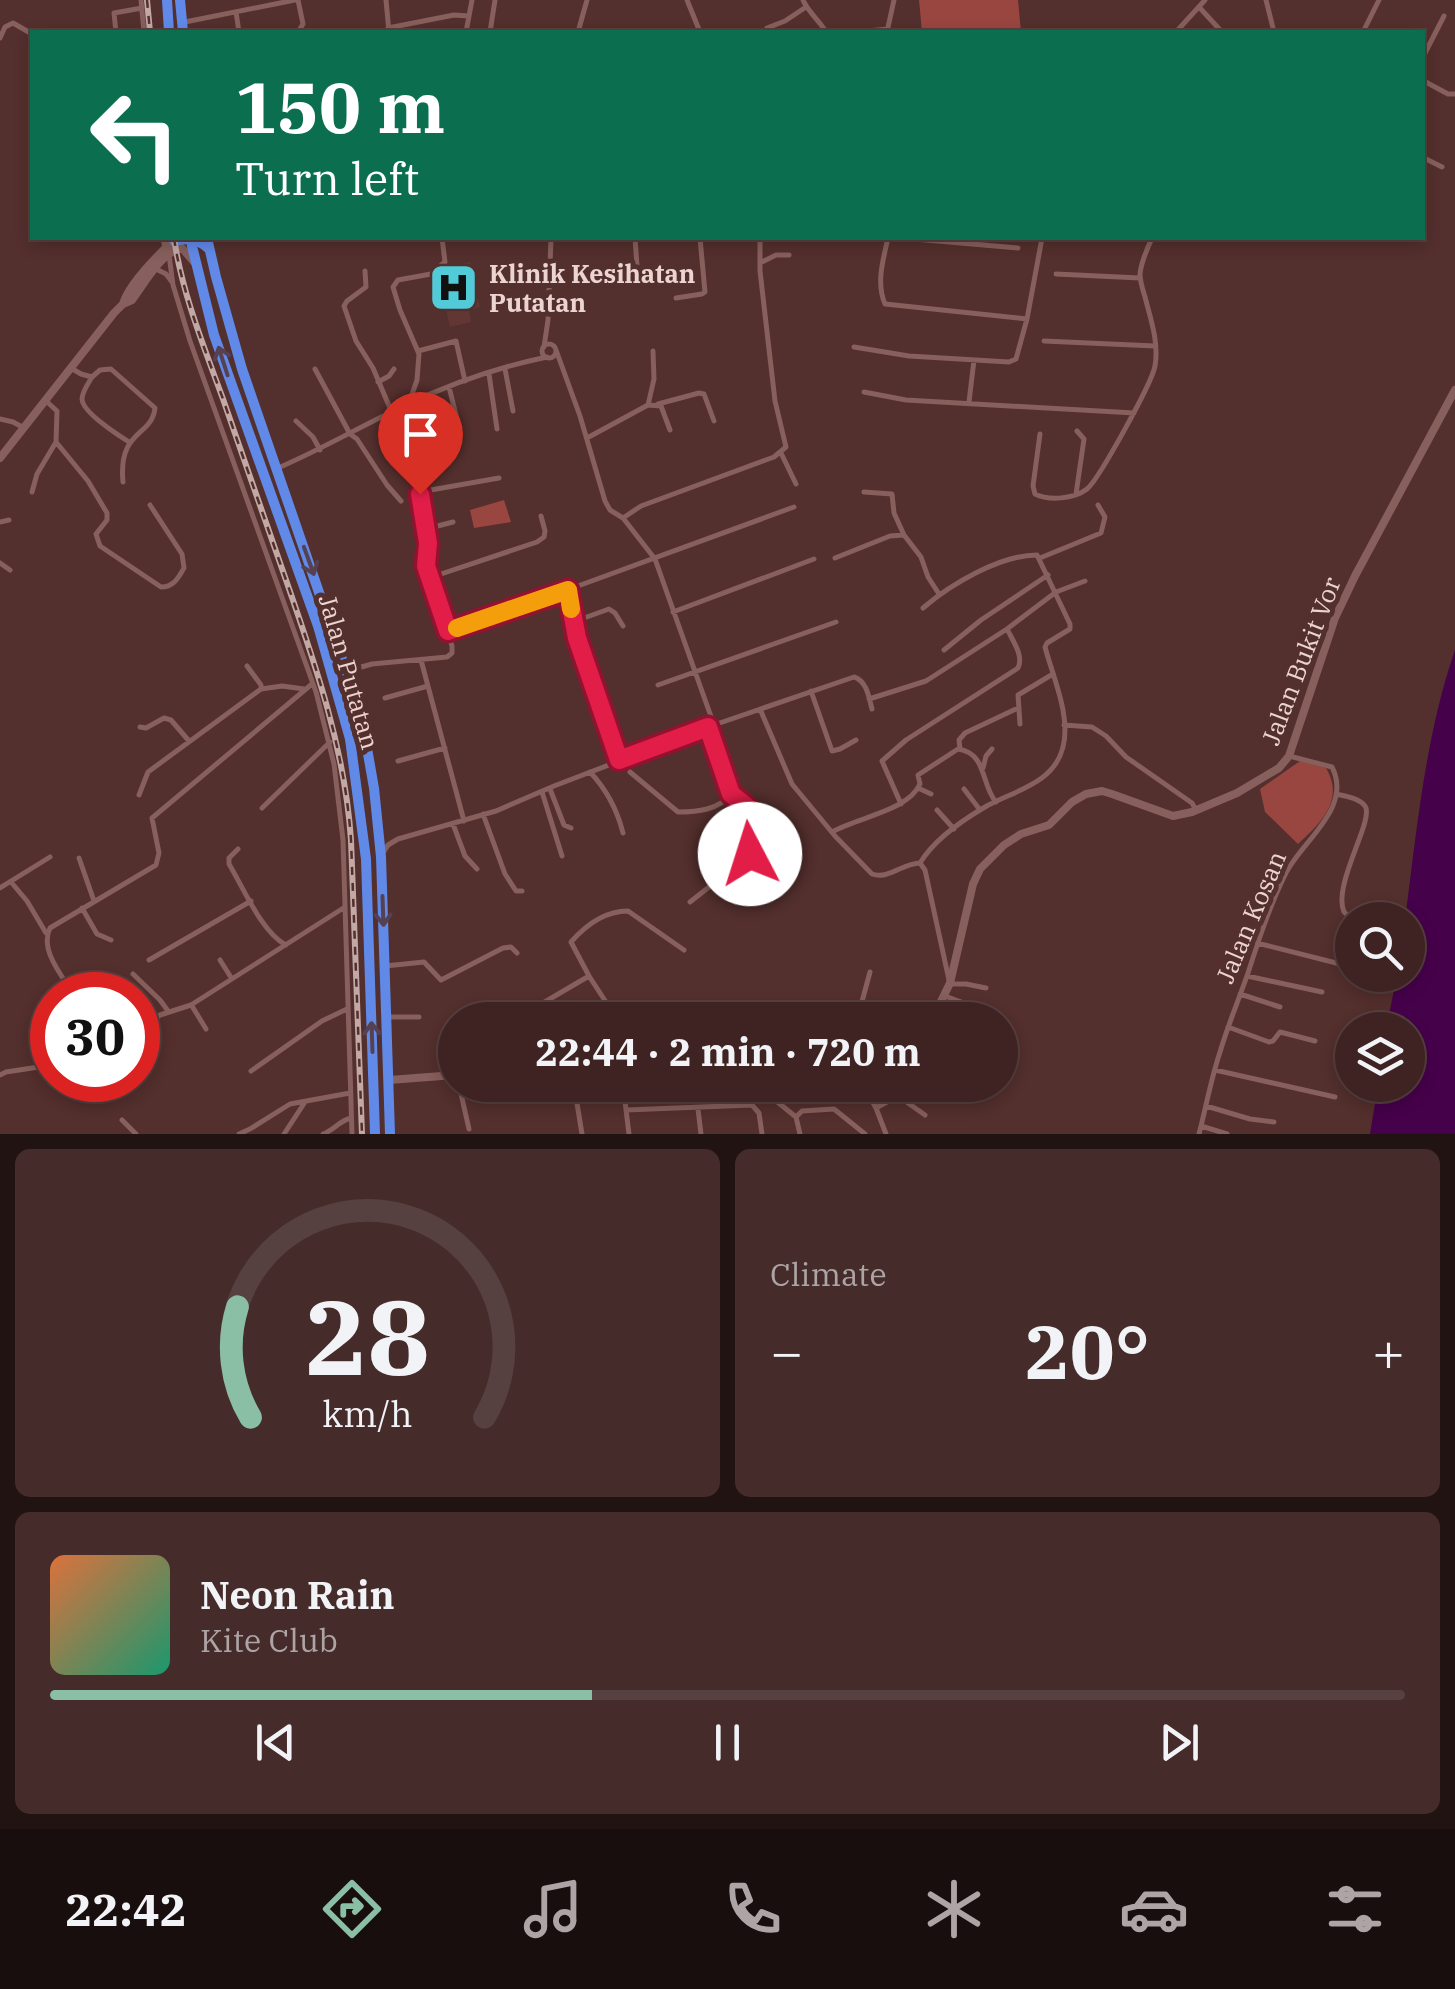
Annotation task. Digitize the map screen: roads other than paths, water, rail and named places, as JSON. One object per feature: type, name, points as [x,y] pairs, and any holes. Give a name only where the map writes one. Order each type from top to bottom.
[{"type":"highway","points":[[167,0],[170,30]]},
{"type":"highway","points":[[180,0],[183,27]]},
{"type":"highway","name":"Jalan Putatan","points":[[190,240],[214,335],[346,720],[366,859],[375,1134]]},
{"type":"highway","name":"Jalan Putatan","points":[[208,243],[230,331],[347,670],[365,737],[381,857],[390,1134]]},
{"type":"highway","points":[[242,415],[258,410]]},
{"type":"highway","points":[[268,485],[277,469]]},
{"type":"highway","points":[[358,790],[374,788]]},
{"type":"highway","points":[[374,1074],[389,1076]]},
{"type":"street","points":[[141,0],[144,30]]},
{"type":"street","points":[[183,27],[297,0],[303,24],[299,30]]},
{"type":"street","points":[[386,0],[389,30],[447,16],[469,16]]},
{"type":"street","points":[[466,30],[472,0]]},
{"type":"street","points":[[490,30],[495,0]]},
{"type":"street","points":[[579,30],[587,0]]},
{"type":"street","points":[[687,0],[699,30]]},
{"type":"street","points":[[888,30],[894,0]]},
{"type":"street","points":[[1178,30],[1205,0]]},
{"type":"street","points":[[1266,0],[1274,30]]},
{"type":"street","points":[[1364,30],[1379,0]]},
{"type":"street","points":[[767,28],[784,21],[805,4],[825,30]]},
{"type":"street","points":[[1199,7],[1220,30]]},
{"type":"street","points":[[116,30],[114,12],[142,8]]},
{"type":"street","points":[[236,12],[239,30]]},
{"type":"street","points":[[1425,54],[1444,16]]},
{"type":"street","points":[[0,38],[5,27],[14,23],[30,33]]},
{"type":"street","points":[[1425,82],[1455,94]]},
{"type":"street","points":[[1425,158],[1442,167]]},
{"type":"street","points":[[408,404],[420,366],[393,287],[398,280],[431,274],[444,262],[442,240]]},
{"type":"street","points":[[551,240],[543,348],[566,372]]},
{"type":"street","points":[[635,240],[638,280]]},
{"type":"street","points":[[676,298],[704,292],[700,240]]},
{"type":"street","points":[[760,240],[775,401],[784,450],[796,484]]},
{"type":"street","points":[[888,240],[880,271],[880,292],[885,304],[1027,319]]},
{"type":"street","points":[[927,240],[1018,248]]},
{"type":"street","points":[[854,347],[909,356],[1009,362],[1016,359],[1042,240]]},
{"type":"street","points":[[1040,434],[1032,486],[1035,494],[1051,499],[1076,494],[1090,485],[1134,413],[1155,366],[1154,331],[1140,278],[1151,240]]},
{"type":"street","points":[[170,243],[189,254],[196,267]]},
{"type":"street","points":[[123,304],[132,300],[156,269],[170,243]]},
{"type":"street","points":[[170,243],[173,285],[197,360],[330,742],[343,840],[352,1134]]},
{"type":"street","points":[[0,458],[170,243]]},
{"type":"street","points":[[760,263],[776,255],[789,256]]},
{"type":"street","points":[[156,269],[166,274],[173,285]]},
{"type":"street","points":[[364,271],[366,288],[344,306],[356,341],[392,412],[396,425],[390,438]]},
{"type":"street","points":[[1056,274],[1140,278]]},
{"type":"street","points":[[548,320],[605,501],[654,559],[696,674],[731,794],[746,806],[755,826],[750,854],[690,902]]},
{"type":"street","points":[[418,351],[456,341],[465,381]]},
{"type":"street","points":[[1044,341],[1155,346]]},
{"type":"street","points":[[522,364],[548,344],[555,348]]},
{"type":"street","points":[[277,469],[426,396],[555,355],[555,348]]},
{"type":"street","points":[[651,405],[653,352]]},
{"type":"street","points":[[969,403],[974,360]]},
{"type":"street","points":[[71,368],[92,377]]},
{"type":"street","points":[[123,482],[121,463],[129,442],[154,418],[155,408],[110,369],[100,370],[92,377],[82,403],[129,442]]},
{"type":"street","points":[[314,369],[350,434],[401,501]]},
{"type":"street","points":[[378,382],[394,369]]},
{"type":"street","points":[[505,369],[513,411]]},
{"type":"street","points":[[489,374],[497,429]]},
{"type":"street","points":[[416,385],[426,396]]},
{"type":"street","points":[[448,387],[459,427]]},
{"type":"street","name":"Jalan Bukit Vor","points":[[942,1002],[973,884],[980,869],[1004,845],[1021,834],[1048,826],[1080,796],[1092,792],[1112,794],[1174,816],[1270,776],[1290,756],[1335,618],[1455,390]]},
{"type":"street","points":[[587,438],[651,405],[700,392],[714,421]]},
{"type":"street","points":[[864,392],[906,400],[1134,413]]},
{"type":"street","points":[[32,492],[37,474],[56,442],[57,411],[45,400]]},
{"type":"street","points":[[651,405],[661,406],[670,430]]},
{"type":"street","points":[[0,419],[24,428]]},
{"type":"street","points":[[296,421],[314,436],[320,450]]},
{"type":"street","points":[[1076,494],[1084,439],[1078,431]]},
{"type":"street","points":[[56,442],[88,481],[107,513],[96,534],[100,546],[161,587],[168,587],[184,568],[184,561],[150,506]]},
{"type":"street","points":[[622,518],[641,506],[740,471],[784,450]]},
{"type":"street","points":[[347,670],[447,658],[452,653],[426,566],[428,543],[420,494],[499,478]]},
{"type":"street","points":[[864,492],[892,494],[894,513],[904,535],[922,557],[928,577],[940,594]]},
{"type":"street","points":[[1040,558],[1102,534],[1106,517],[1098,505]]},
{"type":"street","points":[[448,631],[794,506]]},
{"type":"street","points":[[429,578],[541,540],[545,530],[540,516]]},
{"type":"street","points":[[0,522],[9,520]]},
{"type":"street","points":[[426,529],[453,522]]},
{"type":"street","points":[[835,558],[890,536],[904,535]]},
{"type":"street","points":[[920,864],[936,842],[980,810],[1036,783],[1057,762],[1063,748],[1064,724],[1046,647],[1070,629],[1040,558],[1031,554],[959,580],[923,608]]},
{"type":"street","points":[[674,612],[814,559]]},
{"type":"street","points":[[0,563],[10,570]]},
{"type":"street","points":[[944,650],[1048,575]]},
{"type":"street","points":[[869,699],[926,681],[1056,592],[1085,581]]},
{"type":"street","points":[[568,590],[586,668],[619,760]]},
{"type":"street","points":[[573,622],[609,610],[623,626]]},
{"type":"street","points":[[658,686],[836,622]]},
{"type":"street","points":[[901,804],[882,761],[906,740],[1018,668],[1020,655],[1007,629]]},
{"type":"street","points":[[421,660],[464,822]]},
{"type":"street","points":[[246,666],[262,689]]},
{"type":"street","points":[[1020,724],[1018,695],[1053,674]]},
{"type":"street","points":[[381,857],[398,839],[464,822],[619,760],[854,677],[864,684],[872,709]]},
{"type":"street","points":[[60,972],[45,941],[50,928],[156,866],[159,853],[152,818],[312,684]]},
{"type":"street","points":[[385,698],[428,686]]},
{"type":"street","points":[[139,795],[148,772],[262,689],[304,688]]},
{"type":"street","points":[[811,692],[832,750],[856,740]]},
{"type":"street","points":[[960,749],[959,740],[965,733],[1018,708]]},
{"type":"street","points":[[760,709],[792,784],[872,874],[877,876],[915,863],[925,870],[949,984],[986,988]]},
{"type":"street","points":[[140,728],[164,718],[171,720],[189,742]]},
{"type":"street","points":[[1064,724],[1092,727],[1106,736],[1126,757],[1192,803],[1196,810]]},
{"type":"street","points":[[262,808],[330,742]]},
{"type":"street","points":[[398,761],[445,748]]},
{"type":"street","points":[[832,832],[909,800],[918,788],[918,775],[960,749],[966,750],[983,768]]},
{"type":"street","points":[[992,749],[983,768],[990,796],[996,802]]},
{"type":"street","points":[[1290,756],[1332,768],[1336,794],[1362,802],[1368,811],[1340,896],[1342,902]]},
{"type":"street","points":[[590,772],[618,812],[623,834]]},
{"type":"street","points":[[630,772],[678,812],[715,807],[731,794]]},
{"type":"street","points":[[549,788],[564,824],[571,828]]},
{"type":"street","points":[[918,788],[930,794]]},
{"type":"street","points":[[964,789],[980,810]]},
{"type":"street","points":[[542,791],[562,856]]},
{"type":"street","name":"Jalan Kosan","points":[[1200,1130],[1228,1027],[1257,943],[1286,874],[1299,852],[1326,822],[1336,794]]},
{"type":"street","points":[[937,810],[954,829]]},
{"type":"street","points":[[484,814],[505,874],[516,891],[522,892]]},
{"type":"street","points":[[453,824],[465,856],[477,870]]},
{"type":"street","points":[[379,827],[385,837],[398,839]]},
{"type":"street","points":[[238,848],[229,864],[276,940],[286,945]]},
{"type":"street","points":[[0,888],[50,857]]},
{"type":"street","points":[[79,858],[94,901]]},
{"type":"street","points":[[11,882],[46,933]]},
{"type":"street","points":[[149,960],[251,900]]},
{"type":"street","points":[[160,1017],[191,1005],[345,907]]},
{"type":"street","points":[[82,908],[97,934],[110,940]]},
{"type":"street","points":[[606,1002],[570,942],[607,914],[628,911],[684,950]]},
{"type":"street","points":[[1257,943],[1335,963]]},
{"type":"street","points":[[385,966],[424,962],[441,980],[503,948],[516,952]]},
{"type":"street","points":[[220,960],[232,979]]},
{"type":"street","points":[[862,1002],[870,972]]},
{"type":"street","points":[[546,1002],[589,976]]},
{"type":"street","points":[[1247,976],[1322,992]]},
{"type":"street","points":[[1240,994],[1280,1007]]},
{"type":"street","points":[[945,996],[962,1002]]},
{"type":"street","points":[[160,1000],[168,1011]]},
{"type":"street","points":[[191,1005],[206,1029]]},
{"type":"street","points":[[250,1071],[347,1008]]},
{"type":"street","points":[[386,1017],[419,1016]]},
{"type":"street","points":[[1228,1027],[1269,1042],[1280,1032],[1314,1042]]},
{"type":"street","points":[[0,1075],[30,1068]]},
{"type":"street","points":[[1215,1070],[1335,1097]]},
{"type":"street","points":[[389,1076],[438,1075]]},
{"type":"street","points":[[240,1134],[284,1106],[350,1093]]},
{"type":"street","points":[[876,1108],[898,1096],[925,1114]]},
{"type":"street","points":[[284,1134],[306,1100]]},
{"type":"street","points":[[462,1102],[468,1129]]},
{"type":"street","points":[[577,1102],[582,1134]]},
{"type":"street","points":[[625,1102],[629,1134]]},
{"type":"street","points":[[777,1102],[796,1117],[800,1134]]},
{"type":"street","points":[[872,1102],[886,1134]]},
{"type":"street","points":[[626,1110],[752,1105],[759,1112],[762,1134]]},
{"type":"street","points":[[1206,1106],[1274,1122]]},
{"type":"street","points":[[698,1109],[701,1134]]},
{"type":"street","points":[[796,1117],[805,1110],[834,1109],[866,1134]]},
{"type":"street","points":[[323,1134],[351,1118]]},
{"type":"street","points":[[122,1120],[136,1134]]},
{"type":"street","points":[[1200,1130],[1227,1134]]},
{"type":"railway","points":[[147,0],[150,30]]},
{"type":"railway","points":[[174,240],[194,320],[308,644],[343,774],[351,840],[362,1134]]},
{"type":"place","name":"Klinik Kesihatan Putatan","points":[[454,288]]}]
